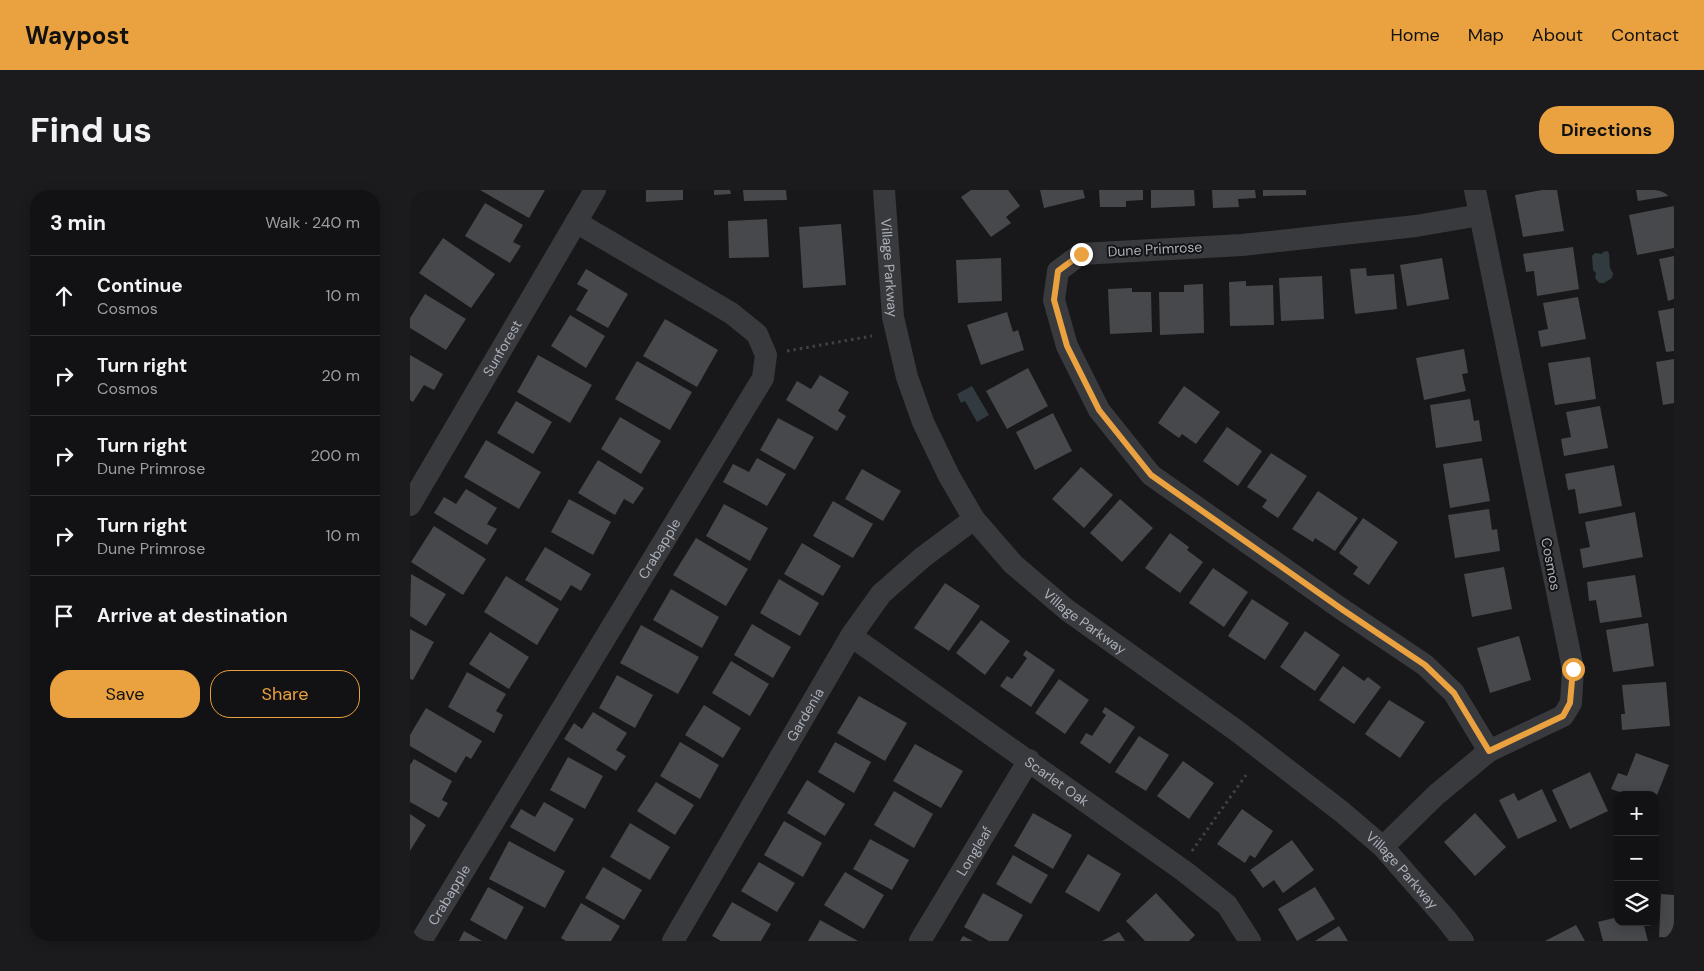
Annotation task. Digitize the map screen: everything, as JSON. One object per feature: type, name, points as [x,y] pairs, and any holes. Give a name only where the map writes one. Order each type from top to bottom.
[{"type":"street","name":"Sunforest","points":[[410,505],[595,190]]},
{"type":"street","name":"Village Parkway","points":[[884,190],[893,317],[907,377],[923,422],[949,476],[974,520],[1013,564],[1067,610],[1237,731],[1342,812],[1383,847],[1463,941]]},
{"type":"street","name":"Cosmos","points":[[1383,847],[1436,795],[1489,751],[1563,716],[1570,703],[1573,669],[1474,190]]},
{"type":"street","name":"Dune Primrose","points":[[1480,216],[1416,226],[1242,244],[1081,254],[1058,271],[1054,300],[1067,346],[1099,410],[1151,475],[1343,610],[1425,665],[1454,693],[1489,751]]},
{"type":"street","points":[[576,222],[731,312],[757,334],[766,355]]},
{"type":"street","name":"Crabapple","points":[[421,941],[762,378],[766,355]]},
{"type":"street","name":"Gardenia","points":[[673,941],[851,636],[881,594],[923,557],[974,520]]},
{"type":"street","name":"Scarlet Oak","points":[[851,636],[1180,868],[1227,905],[1250,941]]},
{"type":"street","name":"Longleaf","points":[[920,941],[1029,760]]},
{"type":"path","points":[[410,199],[415,190]]},
{"type":"path","points":[[766,355],[872,336]]},
{"type":"path","points":[[1180,868],[1246,775]]},
{"type":"shaded area","points":[[1607,251],[1609,253],[1610,268],[1613,273],[1612,278],[1604,283],[1599,283],[1595,278],[1596,273],[1593,270],[1592,256],[1595,253],[1602,254]]},
{"type":"shaded area","points":[[972,386],[989,415],[977,422],[965,401],[961,403],[957,394]]},
{"type":"building","points":[[480,190],[545,190],[529,218]]},
{"type":"building","points":[[646,190],[683,190],[683,200],[646,202]]},
{"type":"building","points":[[714,190],[730,190],[731,194],[714,195]]},
{"type":"building","points":[[743,190],[786,190],[787,200],[744,201]]},
{"type":"building","points":[[971,190],[1008,190],[1020,206],[1006,217],[1011,223],[991,237],[961,197]]},
{"type":"building","points":[[1040,190],[1083,190],[1085,198],[1044,208]]},
{"type":"building","points":[[1099,190],[1143,190],[1143,200],[1126,201],[1126,207],[1100,207]]},
{"type":"building","points":[[1151,190],[1194,190],[1195,206],[1151,208]]},
{"type":"building","points":[[1212,190],[1255,190],[1256,198],[1238,199],[1239,207],[1213,208]]},
{"type":"building","points":[[1263,190],[1306,190],[1306,195],[1263,196]]},
{"type":"building","points":[[1542,190],[1557,190],[1564,231],[1523,237],[1515,195]]},
{"type":"building","points":[[1636,190],[1674,190],[1674,195],[1638,201]]},
{"type":"building","points":[[485,203],[523,225],[513,242],[521,246],[510,263],[465,236]]},
{"type":"building","points":[[1674,206],[1674,248],[1637,255],[1629,215]]},
{"type":"building","points":[[767,219],[769,257],[729,258],[728,221]]},
{"type":"building","points":[[841,224],[846,285],[803,288],[799,227]]},
{"type":"building","points":[[443,238],[495,274],[471,308],[419,273]]},
{"type":"building","points":[[1573,247],[1579,289],[1537,296],[1534,271],[1526,272],[1523,254]]},
{"type":"building","points":[[1674,256],[1674,299],[1668,301],[1659,259]]},
{"type":"building","points":[[1001,258],[1002,301],[958,303],[956,260]]},
{"type":"building","points":[[1442,258],[1449,299],[1407,306],[1400,265]]},
{"type":"building","points":[[1366,268],[1367,276],[1394,274],[1397,309],[1355,314],[1350,269]]},
{"type":"building","points":[[586,269],[628,294],[608,328],[576,310],[588,290],[577,284]]},
{"type":"building","points":[[1322,276],[1324,319],[1281,321],[1279,278]]},
{"type":"building","points":[[1246,281],[1246,286],[1273,285],[1274,325],[1230,326],[1229,282]]},
{"type":"building","points":[[1203,284],[1204,333],[1160,335],[1159,292],[1184,292],[1184,285]]},
{"type":"building","points":[[1132,288],[1132,292],[1151,292],[1152,332],[1110,334],[1108,289]]},
{"type":"building","points":[[425,294],[466,319],[446,350],[410,328],[410,318]]},
{"type":"building","points":[[1578,297],[1586,339],[1541,347],[1538,331],[1548,329],[1543,303]]},
{"type":"building","points":[[1674,308],[1674,351],[1666,352],[1658,311]]},
{"type":"building","points":[[1007,312],[1013,332],[1018,330],[1024,350],[981,365],[967,325]]},
{"type":"building","points":[[570,315],[605,336],[586,368],[551,346]]},
{"type":"building","points":[[665,319],[718,350],[697,387],[643,356]]},
{"type":"building","points":[[1464,349],[1468,373],[1462,374],[1466,391],[1424,400],[1416,358]]},
{"type":"building","points":[[410,355],[443,374],[434,390],[424,385],[413,402],[410,400]]},
{"type":"building","points":[[538,355],[592,385],[570,423],[517,392]]},
{"type":"building","points":[[1590,357],[1596,399],[1555,405],[1548,363]]},
{"type":"building","points":[[1674,359],[1674,403],[1663,405],[1656,362]]},
{"type":"building","points":[[637,361],[692,392],[670,430],[615,399]]},
{"type":"building","points":[[1028,368],[1048,406],[1007,429],[986,391]]},
{"type":"building","points":[[820,375],[849,392],[838,411],[846,416],[837,431],[786,400],[797,381],[811,389]]},
{"type":"building","points":[[1184,386],[1220,412],[1196,444],[1182,434],[1179,438],[1158,423]]},
{"type":"building","points":[[1470,399],[1474,421],[1479,420],[1482,441],[1436,448],[1430,405]]},
{"type":"building","points":[[516,401],[552,422],[533,454],[497,433]]},
{"type":"building","points":[[1600,406],[1608,448],[1564,456],[1561,439],[1571,437],[1566,412]]},
{"type":"building","points":[[1053,413],[1072,451],[1035,470],[1016,432]]},
{"type":"building","points":[[620,417],[661,441],[641,474],[601,449]]},
{"type":"building","points":[[778,418],[814,437],[795,470],[760,450]]},
{"type":"building","points":[[1227,427],[1262,451],[1238,486],[1203,461]]},
{"type":"building","points":[[486,440],[541,472],[519,509],[464,477]]},
{"type":"building","points":[[1271,453],[1307,476],[1278,518],[1262,507],[1267,500],[1247,487]]},
{"type":"building","points":[[757,458],[786,474],[767,506],[723,482],[733,464],[749,472]]},
{"type":"building","points":[[1482,458],[1490,501],[1450,508],[1443,464]]},
{"type":"building","points":[[598,460],[644,488],[633,504],[624,499],[615,515],[578,493]]},
{"type":"building","points":[[1614,465],[1622,506],[1579,514],[1575,489],[1568,490],[1565,474]]},
{"type":"building","points":[[1081,467],[1113,495],[1084,528],[1052,499]]},
{"type":"building","points":[[862,469],[901,491],[883,521],[845,499]]},
{"type":"building","points":[[466,489],[497,508],[487,524],[497,529],[487,545],[434,513],[444,497],[456,504]]},
{"type":"building","points":[[1318,491],[1358,518],[1335,551],[1315,538],[1313,542],[1292,529]]},
{"type":"building","points":[[569,499],[611,522],[593,555],[551,532]]},
{"type":"building","points":[[1120,499],[1153,528],[1122,562],[1090,533]]},
{"type":"building","points":[[833,501],[873,524],[853,558],[813,536]]},
{"type":"building","points":[[724,504],[768,528],[750,561],[706,536]]},
{"type":"building","points":[[1489,509],[1492,530],[1497,529],[1500,551],[1455,558],[1448,515]]},
{"type":"building","points":[[1635,512],[1643,557],[1583,568],[1580,549],[1590,547],[1585,522]]},
{"type":"building","points":[[1363,518],[1398,542],[1369,585],[1353,574],[1358,567],[1339,553]]},
{"type":"building","points":[[434,526],[486,559],[463,595],[411,562]]},
{"type":"building","points":[[1170,533],[1189,547],[1187,550],[1203,562],[1180,593],[1145,568]]},
{"type":"building","points":[[696,538],[748,569],[726,606],[673,575]]},
{"type":"building","points":[[802,543],[841,566],[823,596],[784,574]]},
{"type":"building","points":[[545,547],[591,574],[581,591],[571,585],[561,601],[525,580]]},
{"type":"building","points":[[1504,567],[1512,609],[1472,617],[1464,574]]},
{"type":"building","points":[[1213,568],[1248,592],[1224,627],[1189,603]]},
{"type":"building","points":[[411,574],[446,594],[426,626],[410,616]]},
{"type":"building","points":[[1635,575],[1642,617],[1600,623],[1596,600],[1589,601],[1587,582]]},
{"type":"building","points":[[506,576],[559,609],[537,645],[484,612]]},
{"type":"building","points":[[779,579],[819,603],[800,636],[760,613]]},
{"type":"building","points":[[945,583],[980,606],[949,651],[914,628]]},
{"type":"building","points":[[671,589],[719,617],[702,648],[653,620]]},
{"type":"building","points":[[1252,599],[1289,623],[1265,660],[1228,636]]},
{"type":"building","points":[[981,620],[1010,641],[985,675],[956,653]]},
{"type":"building","points":[[1648,623],[1654,666],[1613,672],[1606,630]]},
{"type":"building","points":[[752,624],[791,647],[773,678],[734,655]]},
{"type":"building","points":[[641,625],[699,657],[678,694],[620,663]]},
{"type":"building","points":[[410,629],[434,642],[413,680],[410,679]]},
{"type":"building","points":[[1305,631],[1340,655],[1315,691],[1280,667]]},
{"type":"building","points":[[490,632],[529,657],[509,689],[469,664]]},
{"type":"building","points":[[1519,636],[1531,680],[1490,693],[1477,648]]},
{"type":"building","points":[[1026,650],[1055,670],[1031,707],[1000,686],[1007,676],[1012,679],[1027,658],[1023,655]]},
{"type":"building","points":[[731,661],[769,684],[750,716],[712,693]]},
{"type":"building","points":[[1343,666],[1364,681],[1368,677],[1381,687],[1354,724],[1319,700]]},
{"type":"building","points":[[467,672],[506,694],[496,711],[503,715],[494,733],[448,707]]},
{"type":"building","points":[[617,675],[653,695],[635,728],[599,708]]},
{"type":"building","points":[[1059,679],[1089,700],[1065,734],[1035,713]]},
{"type":"building","points":[[1666,682],[1670,726],[1622,730],[1621,714],[1625,714],[1622,685]]},
{"type":"building","points":[[859,696],[907,723],[885,761],[837,733]]},
{"type":"building","points":[[1389,700],[1425,722],[1400,758],[1365,734]]},
{"type":"building","points":[[704,705],[741,728],[723,758],[685,735]]},
{"type":"building","points":[[1105,707],[1135,727],[1110,764],[1080,743],[1086,733],[1092,736],[1106,715],[1102,712]]},
{"type":"building","points":[[426,708],[482,741],[471,759],[466,756],[456,773],[410,746],[410,735]]},
{"type":"building","points":[[593,712],[627,733],[616,750],[626,756],[616,771],[564,739],[574,723],[582,729]]},
{"type":"building","points":[[1139,736],[1169,755],[1146,791],[1115,772]]},
{"type":"building","points":[[680,742],[719,765],[700,799],[660,776]]},
{"type":"building","points":[[835,742],[871,762],[854,793],[818,772]]},
{"type":"building","points":[[915,744],[963,771],[941,808],[893,781]]},
{"type":"building","points":[[1636,753],[1669,765],[1659,791],[1617,791],[1611,789],[1618,773],[1627,776]]},
{"type":"building","points":[[568,757],[603,776],[585,809],[550,790]]},
{"type":"building","points":[[414,759],[452,781],[442,800],[448,803],[439,818],[410,802],[410,765]]},
{"type":"building","points":[[1183,761],[1214,783],[1189,819],[1157,796]]},
{"type":"building","points":[[1590,772],[1608,811],[1570,829],[1552,790]]},
{"type":"building","points":[[807,780],[845,804],[825,836],[787,813]]},
{"type":"building","points":[[656,782],[694,805],[675,835],[637,811]]},
{"type":"building","points":[[1542,789],[1557,821],[1518,839],[1499,800],[1514,793],[1518,801]]},
{"type":"building","points":[[894,791],[933,814],[914,848],[874,825]]},
{"type":"building","points":[[544,802],[574,819],[555,852],[510,827],[521,809],[535,817]]},
{"type":"building","points":[[1242,809],[1273,831],[1255,858],[1250,855],[1245,863],[1217,844]]},
{"type":"building","points":[[1033,813],[1072,835],[1053,869],[1014,846]]},
{"type":"building","points":[[1475,813],[1506,847],[1475,876],[1444,842]]},
{"type":"building","points":[[410,814],[426,825],[410,851]]},
{"type":"building","points":[[784,821],[822,843],[803,877],[764,855]]},
{"type":"building","points":[[630,823],[670,847],[650,880],[610,857]]},
{"type":"building","points":[[870,839],[909,860],[892,890],[853,869]]},
{"type":"building","points":[[1292,840],[1314,870],[1283,893],[1274,880],[1263,888],[1250,870]]},
{"type":"building","points":[[509,841],[565,871],[545,908],[489,879]]},
{"type":"building","points":[[1088,854],[1121,874],[1099,912],[1065,892]]},
{"type":"building","points":[[1013,855],[1048,875],[1031,904],[996,884]]},
{"type":"building","points":[[759,862],[795,883],[777,912],[741,891]]},
{"type":"building","points":[[603,867],[642,890],[624,920],[585,898]]},
{"type":"building","points":[[845,872],[884,895],[864,929],[824,905]]},
{"type":"building","points":[[488,887],[524,907],[506,940],[470,920]]},
{"type":"building","points":[[1315,887],[1335,919],[1297,941],[1278,909]]},
{"type":"building","points":[[983,893],[1023,915],[1008,941],[989,941],[964,927]]},
{"type":"building","points":[[1156,893],[1195,935],[1189,941],[1145,941],[1126,921]]},
{"type":"building","points":[[1661,894],[1674,895],[1674,938],[1659,937]]},
{"type":"building","points":[[732,902],[771,924],[761,941],[721,941],[712,936]]},
{"type":"building","points":[[581,903],[620,926],[611,941],[566,941],[561,938]]},
{"type":"building","points":[[1614,918],[1614,926],[1644,926],[1648,941],[1603,941],[1598,922]]},
{"type":"building","points":[[820,920],[858,941],[808,941]]},
{"type":"building","points":[[1576,925],[1585,941],[1545,941]]},
{"type":"building","points":[[1339,926],[1348,941],[1315,941]]},
{"type":"building","points":[[464,931],[482,941],[459,941]]},
{"type":"building","points":[[1119,932],[1125,941],[1102,941]]},
{"type":"building","points":[[963,936],[973,941],[960,941]]},
{"type":"route","points":[[1081,254],[1058,271],[1054,300],[1067,346],[1099,410],[1151,475],[1343,610],[1425,665],[1454,693],[1489,751],[1563,716],[1570,703],[1573,669]]}]
